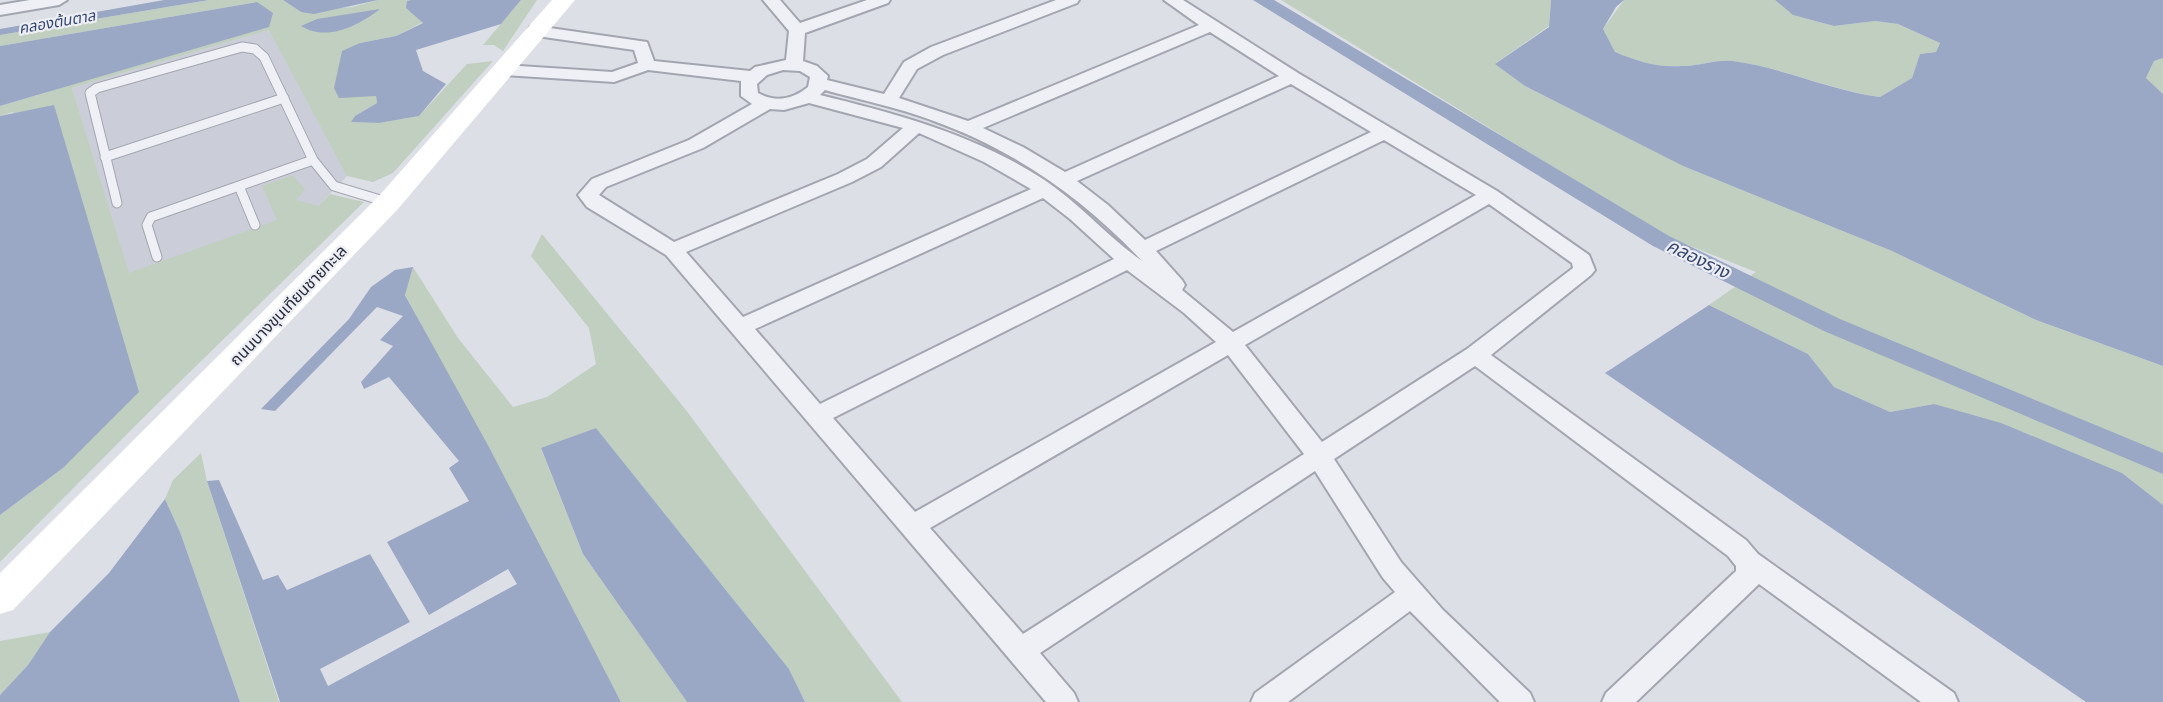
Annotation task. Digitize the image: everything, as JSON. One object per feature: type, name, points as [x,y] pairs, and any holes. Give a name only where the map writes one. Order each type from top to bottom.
[{"type":"main road","name":"ถนนบางขุนเทียนชายทะเล","points":[[0,598],[388,203],[564,0]]},
{"type":"street","points":[[0,10],[24,3],[59,0]]},
{"type":"street","points":[[771,0],[797,30],[794,65]]},
{"type":"street","points":[[797,30],[882,0]]},
{"type":"street","points":[[889,101],[910,66],[936,51],[1071,0]]},
{"type":"street","points":[[1020,651],[1474,355],[1584,270],[1585,266],[1582,260],[1490,195],[1292,77],[1172,0]]},
{"type":"street","points":[[967,128],[1212,25]]},
{"type":"street","points":[[536,31],[641,46],[647,65]]},
{"type":"street","points":[[503,70],[614,77],[647,65],[753,77]]},
{"type":"street","points":[[794,65],[813,70],[819,76],[813,90],[789,104],[766,104],[750,96],[748,83],[753,77],[771,67],[794,65]]},
{"type":"street","points":[[1064,180],[1292,77]]},
{"type":"street","points":[[813,90],[889,101],[967,128],[1005,145],[1064,180],[1095,202],[1137,255],[1231,343],[1318,455],[1392,570],[1433,618],[1520,702]]},
{"type":"street","points":[[813,90],[916,126],[991,158],[1044,190],[1137,255]]},
{"type":"street","points":[[766,104],[696,144],[599,183],[588,195],[594,203],[673,250],[1064,702]]},
{"type":"street","points":[[673,250],[845,178],[874,163],[916,126]]},
{"type":"street","points":[[816,416],[1386,132]]},
{"type":"street","points":[[740,327],[1044,190]]},
{"type":"street","points":[[912,526],[1490,195]]},
{"type":"street","points":[[1474,355],[1737,548],[1749,562],[1944,702]]},
{"type":"street","points":[[1616,702],[1750,575],[1749,562]]},
{"type":"street","points":[[1265,702],[1413,594]]},
{"type":"lane","points":[[117,203],[90,93],[97,88],[242,47],[255,49],[264,57],[313,160],[334,186],[388,203]]},
{"type":"lane","points":[[105,157],[284,98]]},
{"type":"lane","points":[[157,257],[147,225],[151,217],[313,160]]},
{"type":"lane","points":[[239,186],[255,225]]},
{"type":"shaded area","points":[[269,30],[354,169],[158,370],[72,88]]},
{"type":"green space","points":[[209,0],[283,0],[301,12],[352,7],[378,0],[411,0],[407,1],[423,22],[396,36],[360,43],[339,97],[376,95],[377,103],[355,116],[352,122],[379,123],[419,116],[467,64],[493,61],[393,173],[373,182],[347,176],[269,30],[72,88],[129,273],[277,220],[262,186],[293,175],[305,190],[296,200],[318,206],[330,194],[364,202],[151,410],[0,562],[0,515],[63,468],[13,112],[0,116],[0,106],[45,93],[257,2],[0,46],[0,35]]},
{"type":"green space","points":[[521,0],[537,0],[503,51],[494,45],[483,45]]},
{"type":"green space","points":[[1281,0],[1551,0],[1549,26],[1496,63],[1525,86],[1683,166],[1892,251],[2036,320],[2163,366],[2163,505],[2122,473],[1934,404],[1890,412],[1834,387],[1808,354],[1709,305],[1756,272],[1665,236]]},
{"type":"green space","points":[[1624,0],[1775,0],[1793,15],[1834,26],[1875,21],[1898,24],[1940,43],[1936,52],[1920,54],[1912,78],[1880,97],[1861,94],[1752,64],[1720,61],[1688,66],[1664,66],[1615,52],[1603,29]]},
{"type":"green space","points":[[2163,58],[2163,94],[2146,78],[2154,61]]},
{"type":"green space","points":[[542,234],[686,410],[902,702],[805,702],[789,669],[596,428],[541,449],[583,554],[687,702],[621,702],[405,294],[413,267],[458,338],[513,407],[547,397],[596,364],[589,328],[531,256]]},
{"type":"green space","points":[[201,453],[207,481],[279,702],[240,702],[180,532],[165,499],[173,480]]},
{"type":"green space","points":[[50,632],[28,665],[0,695],[0,641]]},
{"type":"water","name":"คลองต้นตาล","points":[[164,0],[209,0],[0,35],[0,29]]},
{"type":"water","points":[[283,0],[378,0],[314,14],[301,12]]},
{"type":"water","points":[[521,0],[501,24],[416,50],[423,71],[446,84],[419,116],[379,123],[351,122],[355,116],[377,103],[376,96],[339,98],[334,88],[342,51],[360,43],[396,36],[423,23],[406,8],[407,1]]},
{"type":"water","points":[[1551,0],[1624,0],[1616,7],[1603,29],[1615,52],[1640,61],[1656,65],[1688,66],[1733,61],[1880,97],[1912,78],[1920,54],[1936,52],[1940,43],[1898,24],[1875,21],[1834,26],[1793,15],[1775,0],[2163,0],[2163,58],[2154,61],[2146,78],[2163,94],[2163,366],[2036,320],[1892,251],[1683,166],[1525,86],[1495,64],[1549,27]]},
{"type":"water","points":[[257,2],[273,13],[269,27],[0,106],[0,46]]},
{"type":"water","points":[[380,9],[342,30],[321,32],[311,31],[301,26],[317,19]]},
{"type":"water","points":[[54,105],[139,392],[63,468],[0,515],[0,116]]},
{"type":"water","points":[[413,267],[405,295],[490,449],[621,702],[280,702],[207,481],[219,480],[263,580],[278,575],[287,590],[370,554],[410,622],[320,669],[328,686],[517,584],[508,569],[429,615],[387,542],[469,501],[449,468],[459,461],[389,377],[364,389],[361,382],[393,346],[380,340],[403,316],[377,307],[275,411],[261,409],[349,319],[371,287],[395,270]]},
{"type":"water","points":[[1709,305],[1808,354],[1834,387],[1890,412],[1934,404],[2001,423],[2122,473],[2163,505],[2163,702],[2086,702],[1605,373]]},
{"type":"water","points":[[596,428],[789,669],[805,702],[687,702],[583,554],[541,448]]},
{"type":"water","points":[[165,499],[180,532],[240,702],[0,702],[0,695],[28,665],[50,632],[109,573]]},
{"type":"waterway","name":"คลองราง","points":[[1262,0],[1661,241],[1832,325],[2163,464]]}]
